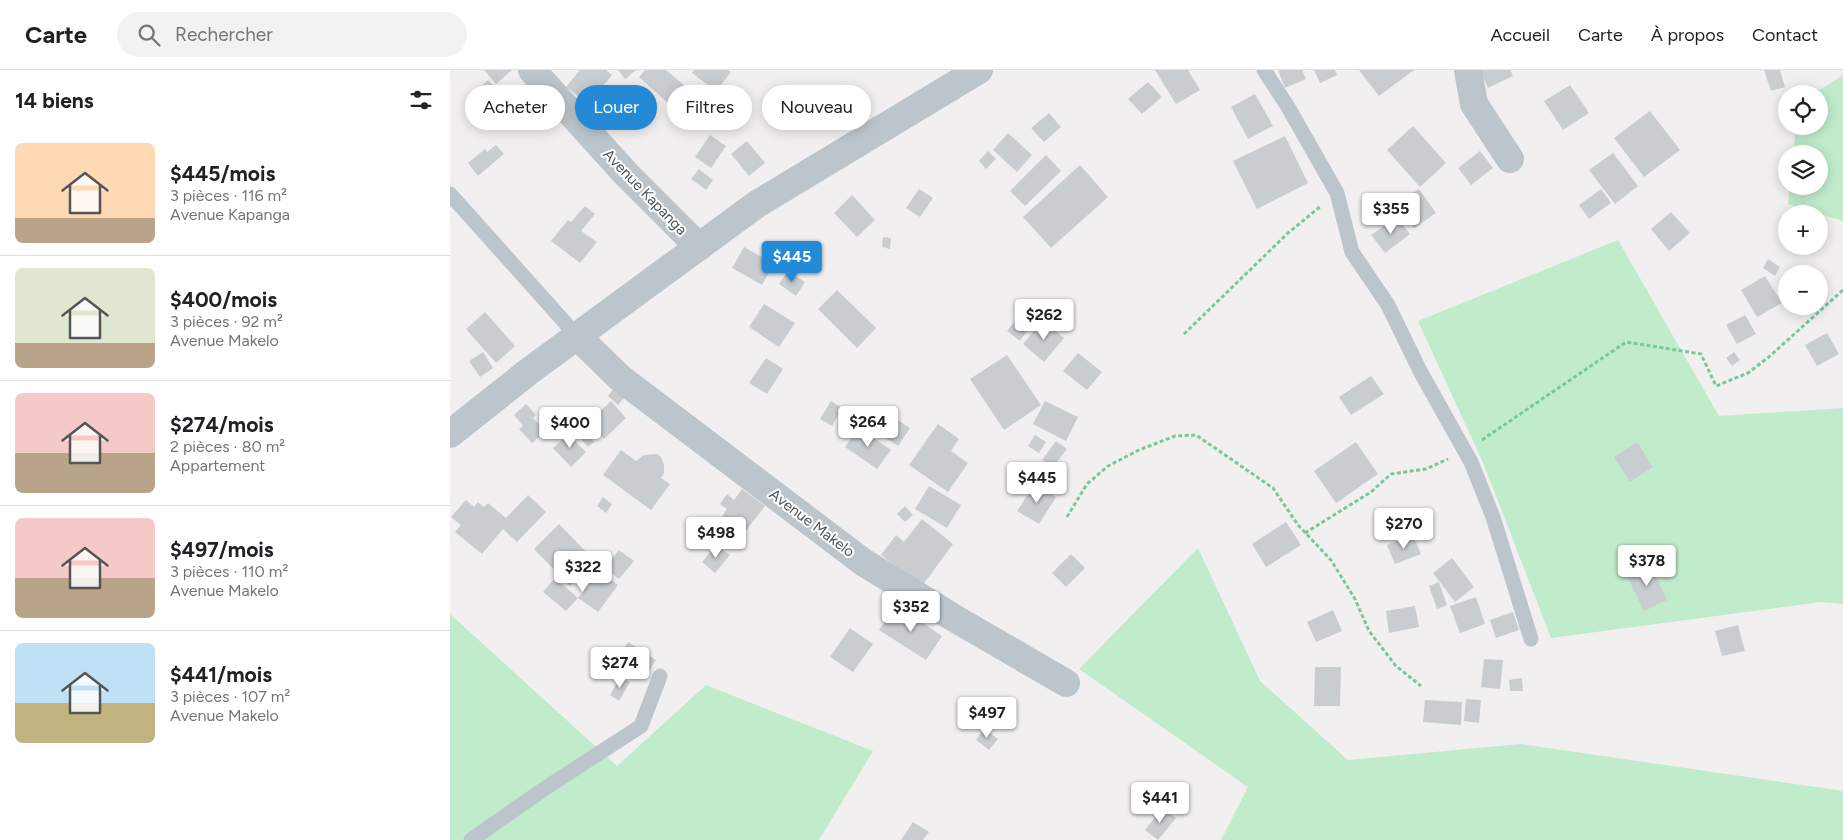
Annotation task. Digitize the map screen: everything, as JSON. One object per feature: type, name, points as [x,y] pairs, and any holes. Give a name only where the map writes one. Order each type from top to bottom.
[{"type":"street","name":"Avenue Kapanga","points":[[532,70],[627,174],[699,247]]},
{"type":"street","points":[[450,434],[528,372],[757,204],[979,70]]},
{"type":"street","points":[[1468,70],[1474,104],[1510,159]]},
{"type":"street","name":"Avenue Makelo","points":[[577,336],[620,378],[863,562],[954,618],[1066,683]]},
{"type":"lane","points":[[1264,70],[1338,193],[1352,252],[1388,306],[1420,371],[1471,462],[1493,517],[1531,639]]},
{"type":"lane","points":[[450,194],[577,336]]},
{"type":"lane","points":[[471,840],[544,789],[641,726],[660,676]]},
{"type":"path","points":[[1184,334],[1288,233],[1338,193]]},
{"type":"path","points":[[1305,533],[1371,492],[1391,474],[1426,469],[1465,452],[1626,342],[1700,354],[1716,386],[1748,373],[1770,356],[1843,290]]},
{"type":"path","points":[[1066,516],[1087,484],[1108,466],[1139,450],[1175,436],[1196,435],[1272,488],[1305,533],[1332,560],[1355,600],[1369,631],[1396,666],[1421,686]]},
{"type":"green space","points":[[1843,75],[1843,221],[1828,216],[1828,205],[1788,204],[1789,195],[1828,195],[1828,145],[1794,145],[1795,135],[1828,135],[1827,85]]},
{"type":"green space","points":[[1618,240],[1719,416],[1843,408],[1843,604],[1821,602],[1551,638],[1484,465],[1418,321]]},
{"type":"green space","points":[[1198,548],[1260,681],[1348,760],[1521,744],[1843,791],[1843,840],[1221,840],[1248,787],[1079,669]]},
{"type":"green space","points":[[450,614],[617,766],[706,685],[873,751],[819,840],[450,840]]},
{"type":"building","points":[[484,70],[512,70],[496,84]]},
{"type":"building","points":[[580,70],[606,70],[612,75],[604,85],[575,85],[575,94],[566,87]]},
{"type":"building","points":[[618,70],[636,70],[625,79]]},
{"type":"building","points":[[645,70],[666,70],[684,85],[667,85],[667,102],[657,93],[657,85],[648,85],[639,77]]},
{"type":"building","points":[[694,70],[728,70],[731,72],[721,85],[708,85],[692,73]]},
{"type":"building","points":[[1155,70],[1188,70],[1200,90],[1176,104]]},
{"type":"building","points":[[1278,70],[1302,70],[1306,79],[1285,88]]},
{"type":"building","points":[[1314,70],[1335,70],[1337,75],[1320,83]]},
{"type":"building","points":[[1359,70],[1414,70],[1379,96]]},
{"type":"building","points":[[1480,70],[1510,70],[1513,76],[1488,88]]},
{"type":"building","points":[[1764,70],[1780,70],[1784,85],[1778,85],[1778,89],[1771,91]]},
{"type":"building","points":[[488,80],[493,85],[482,85]]},
{"type":"building","points":[[1148,82],[1162,97],[1142,114],[1128,99]]},
{"type":"building","points":[[1570,85],[1589,113],[1563,130],[1544,101]]},
{"type":"building","points":[[1255,94],[1273,126],[1248,139],[1231,107]]},
{"type":"building","points":[[1650,111],[1680,150],[1644,177],[1614,138]]},
{"type":"building","points":[[1049,113],[1061,127],[1044,142],[1031,128]]},
{"type":"building","points":[[1413,126],[1446,163],[1420,187],[1387,150]]},
{"type":"building","points":[[1008,133],[1032,155],[1017,172],[993,150]]},
{"type":"building","points":[[710,135],[726,146],[711,168],[695,157]]},
{"type":"building","points":[[1285,136],[1308,183],[1257,209],[1233,161]]},
{"type":"building","points":[[747,141],[765,163],[749,176],[731,154]]},
{"type":"building","points":[[496,145],[504,154],[478,176],[468,163],[485,149],[487,152]]},
{"type":"building","points":[[988,151],[996,159],[986,169],[979,161]]},
{"type":"building","points":[[1480,151],[1493,168],[1471,185],[1458,168]]},
{"type":"building","points":[[1613,153],[1638,186],[1615,204],[1589,170]]},
{"type":"building","points":[[1046,155],[1061,171],[1025,206],[1010,191]]},
{"type":"building","points":[[1080,165],[1108,197],[1051,248],[1023,217]]},
{"type":"building","points":[[699,169],[713,180],[706,190],[691,179]]},
{"type":"building","points":[[919,189],[933,198],[920,217],[906,208]]},
{"type":"building","points":[[1419,189],[1436,213],[1414,228],[1397,203]]},
{"type":"building","points":[[1601,189],[1611,203],[1589,219],[1579,205]]},
{"type":"building","points":[[852,195],[875,220],[857,237],[834,213]]},
{"type":"building","points":[[585,206],[595,214],[581,231],[597,242],[580,263],[551,241],[568,220],[571,222]]},
{"type":"building","points":[[1671,212],[1690,233],[1669,251],[1651,229]]},
{"type":"building","points":[[1397,217],[1410,234],[1385,253],[1371,235]]},
{"type":"building","points":[[883,237],[891,238],[890,249],[882,247]]},
{"type":"building","points":[[744,247],[774,264],[762,285],[732,268]]},
{"type":"building","points":[[1768,259],[1778,266],[1778,271],[1775,276],[1763,268]]},
{"type":"building","points":[[788,271],[805,282],[796,296],[779,284]]},
{"type":"building","points":[[1765,276],[1778,297],[1778,305],[1757,317],[1741,290]]},
{"type":"building","points":[[837,290],[876,328],[857,348],[818,309]]},
{"type":"building","points":[[764,304],[795,323],[779,347],[749,327]]},
{"type":"building","points":[[485,312],[515,346],[496,363],[466,329]]},
{"type":"building","points":[[1745,315],[1756,334],[1737,344],[1726,325]]},
{"type":"building","points":[[1043,320],[1064,338],[1044,362],[1023,344]]},
{"type":"building","points":[[1015,321],[1028,330],[1020,341],[1007,331]]},
{"type":"building","points":[[1827,333],[1839,354],[1817,366],[1805,345]]},
{"type":"building","points":[[483,352],[493,368],[480,377],[469,361]]},
{"type":"building","points":[[1734,352],[1740,360],[1732,366],[1726,358]]},
{"type":"building","points":[[1078,353],[1102,372],[1087,390],[1063,371]]},
{"type":"building","points":[[1007,355],[1041,405],[1004,430],[970,379]]},
{"type":"building","points":[[766,358],[783,369],[767,394],[749,383]]},
{"type":"building","points":[[1371,376],[1384,394],[1351,415],[1339,397]]},
{"type":"building","points":[[614,388],[625,397],[618,405],[608,396]]},
{"type":"building","points":[[611,401],[626,418],[604,439],[588,423]]},
{"type":"building","points":[[831,401],[842,408],[832,426],[820,419]]},
{"type":"building","points":[[1045,401],[1078,417],[1066,441],[1033,424]]},
{"type":"building","points":[[526,404],[536,415],[533,418],[546,431],[532,443],[519,429],[523,426],[514,415]]},
{"type":"building","points":[[876,406],[910,428],[898,446],[864,424]]},
{"type":"building","points":[[938,424],[959,439],[951,451],[968,463],[948,492],[909,465]]},
{"type":"building","points":[[859,428],[891,450],[877,469],[845,447]]},
{"type":"building","points":[[574,429],[579,434],[573,439],[586,452],[571,467],[553,448]]},
{"type":"building","points":[[587,433],[594,442],[588,447],[580,438]]},
{"type":"building","points":[[1035,435],[1046,442],[1039,453],[1028,446]]},
{"type":"building","points":[[1056,441],[1067,449],[1053,467],[1042,460]]},
{"type":"building","points":[[1356,442],[1378,474],[1336,503],[1314,471]]},
{"type":"building","points":[[1637,442],[1653,467],[1630,482],[1614,457]]},
{"type":"building","points":[[621,450],[636,461],[644,455],[657,454],[661,457],[664,473],[661,478],[670,484],[651,510],[603,475]]},
{"type":"building","points":[[1035,484],[1056,497],[1039,524],[1017,511]]},
{"type":"building","points":[[929,486],[961,505],[947,528],[915,509]]},
{"type":"building","points":[[742,489],[765,506],[744,533],[722,516],[727,509],[720,504],[727,494],[734,500]]},
{"type":"building","points":[[528,495],[546,512],[517,542],[503,529],[482,554],[455,532],[461,525],[451,517],[466,500],[474,507],[478,502],[484,507],[488,503],[506,518]]},
{"type":"building","points":[[603,497],[612,504],[606,513],[597,506]]},
{"type":"building","points":[[905,506],[913,515],[905,522],[897,514]]},
{"type":"building","points":[[922,519],[953,544],[922,586],[881,555],[896,535],[904,542]]},
{"type":"building","points":[[1286,522],[1301,545],[1266,567],[1252,544]]},
{"type":"building","points":[[559,524],[595,561],[570,586],[534,549]]},
{"type":"building","points":[[1413,535],[1421,554],[1395,564],[1387,545]]},
{"type":"building","points":[[716,545],[730,555],[715,573],[702,562]]},
{"type":"building","points":[[619,550],[634,561],[619,579],[605,568]]},
{"type":"building","points":[[1071,554],[1085,568],[1066,587],[1052,573]]},
{"type":"building","points":[[1452,558],[1474,587],[1455,602],[1433,573]]},
{"type":"building","points":[[1650,563],[1667,600],[1644,611],[1626,574]]},
{"type":"building","points":[[599,571],[618,585],[598,612],[578,598]]},
{"type":"building","points":[[555,578],[578,598],[566,611],[543,592]]},
{"type":"building","points":[[1439,582],[1447,605],[1437,609],[1429,586]]},
{"type":"building","points":[[1476,597],[1485,624],[1460,633],[1450,606]]},
{"type":"building","points":[[896,605],[942,636],[926,660],[879,630]]},
{"type":"building","points":[[1415,606],[1419,627],[1389,633],[1386,611]]},
{"type":"building","points":[[1333,610],[1342,631],[1316,642],[1307,622]]},
{"type":"building","points":[[1513,612],[1519,630],[1496,638],[1490,620]]},
{"type":"building","points":[[1738,625],[1745,651],[1722,656],[1715,631]]},
{"type":"building","points":[[850,628],[873,644],[853,672],[830,657]]},
{"type":"building","points":[[628,642],[656,660],[644,678],[617,659]]},
{"type":"building","points":[[1484,659],[1503,660],[1500,689],[1481,687]]},
{"type":"building","points":[[1315,667],[1341,667],[1340,706],[1314,706]]},
{"type":"building","points":[[621,677],[630,682],[619,701],[610,695]]},
{"type":"building","points":[[1522,678],[1523,691],[1510,691],[1509,680]]},
{"type":"building","points":[[1466,699],[1481,700],[1479,723],[1464,721]]},
{"type":"building","points":[[997,700],[1012,711],[1004,722],[989,711]]},
{"type":"building","points":[[1425,700],[1462,702],[1461,725],[1423,722]]},
{"type":"building","points":[[984,729],[998,739],[989,750],[976,740]]},
{"type":"building","points":[[1162,808],[1176,818],[1158,840],[1145,830]]},
{"type":"building","points":[[913,822],[929,832],[923,840],[901,840]]}]
